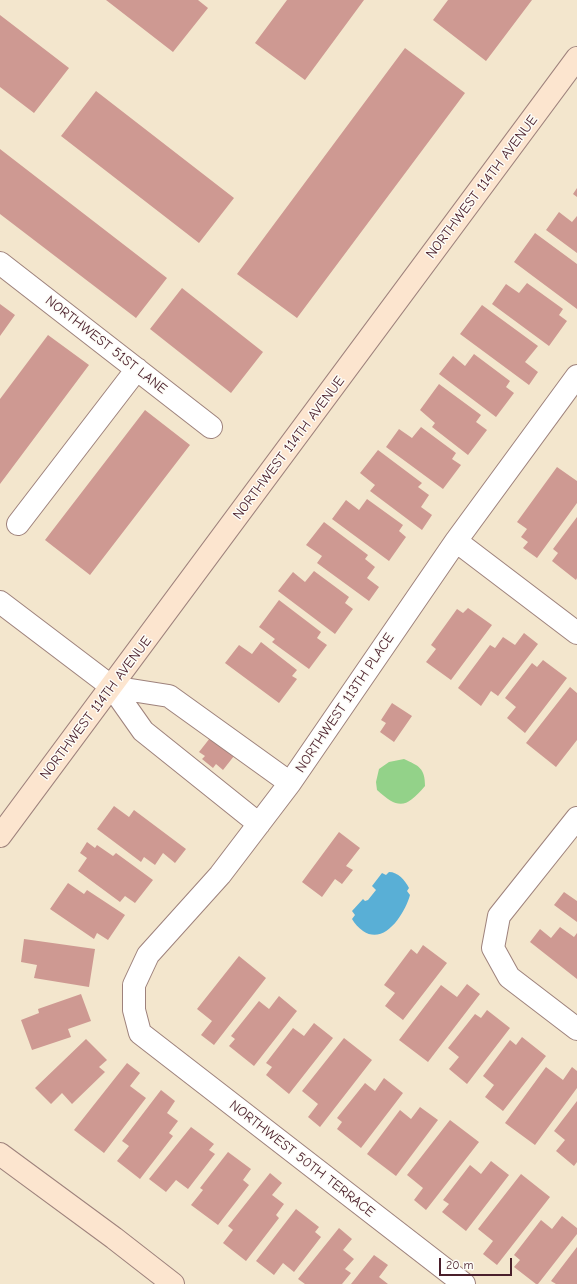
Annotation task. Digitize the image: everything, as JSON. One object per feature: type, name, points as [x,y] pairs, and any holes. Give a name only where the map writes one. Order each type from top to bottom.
[{"type":"street","name":"NORTHWEST 114TH AVENUE","points":[[0,836],[112,687],[577,58]]},
{"type":"street","name":"NORTHWEST 51ST LANE","points":[[0,263],[211,427]]},
{"type":"street","points":[[18,524],[137,369]]},
{"type":"street","name":"NORTHWEST 113TH PLACE","points":[[140,1033],[134,1010],[134,985],[148,955],[220,875],[290,783],[456,541],[577,376]]},
{"type":"street","points":[[456,541],[577,633]]},
{"type":"street","points":[[0,602],[112,687],[143,731],[259,824]]},
{"type":"street","points":[[112,687],[169,696],[290,783]]},
{"type":"street","points":[[577,818],[499,916],[493,948],[510,977],[577,1029]]},
{"type":"street","name":"NORTHWEST 50TH TERRACE","points":[[140,1033],[464,1284]]},
{"type":"street","points":[[0,1154],[114,1238],[173,1284]]},
{"type":"green space","points":[[404,759],[420,768],[424,775],[425,786],[413,799],[402,804],[391,801],[377,790],[376,782],[379,769],[389,762]]},
{"type":"water","points":[[389,872],[395,873],[403,879],[409,888],[407,891],[410,895],[404,910],[393,925],[386,931],[379,934],[371,934],[363,931],[355,924],[352,919],[355,915],[352,911],[363,899],[365,901],[368,900],[376,890],[372,886],[382,873],[386,875]]},
{"type":"building","points":[[106,0],[198,0],[208,8],[173,52]]},
{"type":"building","points":[[287,0],[364,0],[305,80],[255,43]]},
{"type":"building","points":[[448,0],[532,0],[486,61],[433,20]]},
{"type":"building","points":[[0,15],[69,68],[34,113],[0,87]]},
{"type":"building","points":[[405,48],[465,93],[297,318],[237,274]]},
{"type":"building","points":[[96,91],[234,198],[199,243],[61,136]]},
{"type":"building","points":[[0,149],[167,278],[136,318],[0,214]]},
{"type":"building","points":[[577,188],[577,197],[573,194]]},
{"type":"building","points":[[559,212],[572,222],[577,216],[577,253],[546,230]]},
{"type":"building","points":[[535,233],[577,264],[577,309],[514,262]]},
{"type":"building","points":[[527,283],[563,309],[559,315],[567,321],[549,346],[492,304],[506,284],[519,293]]},
{"type":"building","points":[[182,288],[263,352],[231,393],[150,329]]},
{"type":"building","points":[[0,304],[15,315],[0,336]]},
{"type":"building","points":[[482,305],[538,346],[525,362],[538,372],[529,385],[460,334]]},
{"type":"building","points":[[48,335],[89,365],[0,484],[0,399]]},
{"type":"building","points":[[474,354],[510,381],[506,387],[514,393],[496,417],[439,374],[453,356],[465,366]]},
{"type":"building","points":[[439,384],[481,415],[476,422],[487,430],[468,455],[432,427],[435,423],[420,410]]},
{"type":"building","points":[[145,410],[190,445],[90,575],[45,540]]},
{"type":"building","points":[[421,427],[456,453],[452,459],[461,465],[443,489],[386,447],[399,429],[412,438]]},
{"type":"building","points":[[378,450],[422,483],[418,487],[429,495],[421,507],[432,515],[422,530],[370,491],[375,485],[360,473]]},
{"type":"building","points":[[557,467],[577,481],[577,503],[537,558],[523,548],[528,542],[521,537],[527,529],[517,522]]},
{"type":"building","points":[[367,499],[403,525],[399,531],[406,537],[389,561],[332,519],[346,500],[359,510]]},
{"type":"building","points":[[577,517],[576,580],[552,561],[558,553],[553,549]]},
{"type":"building","points":[[324,522],[368,555],[365,559],[375,567],[367,578],[379,587],[369,601],[317,563],[322,556],[306,545]]},
{"type":"building","points":[[314,571],[349,597],[345,603],[353,609],[335,634],[278,591],[293,572],[305,582]]},
{"type":"building","points":[[279,600],[321,632],[317,638],[327,645],[309,669],[272,642],[275,639],[259,627]]},
{"type":"building","points":[[468,608],[492,625],[451,680],[426,662],[436,649],[431,645],[457,609],[463,613]]},
{"type":"building","points":[[524,633],[538,644],[498,696],[491,691],[481,706],[458,688],[490,645],[495,648],[503,637],[515,645]]},
{"type":"building","points":[[261,642],[297,670],[292,676],[297,679],[279,703],[225,663],[239,645],[252,654]]},
{"type":"building","points":[[543,660],[567,678],[525,733],[507,718],[516,707],[505,698],[532,663],[537,667]]},
{"type":"building","points":[[570,687],[577,693],[577,740],[556,767],[526,743]]},
{"type":"building","points":[[392,703],[412,716],[394,742],[380,732],[386,723],[381,720]]},
{"type":"building","points":[[210,738],[234,756],[223,770],[216,764],[213,768],[202,759],[205,756],[199,752]]},
{"type":"building","points":[[114,806],[129,817],[134,810],[186,849],[175,863],[163,853],[155,865],[144,857],[141,862],[97,829]]},
{"type":"building","points":[[339,832],[360,848],[346,866],[353,870],[342,884],[335,879],[322,897],[302,882]]},
{"type":"building","points":[[87,842],[95,848],[97,845],[113,856],[116,853],[153,880],[135,903],[125,896],[120,902],[78,871],[87,858],[80,853]]},
{"type":"building","points":[[68,883],[84,894],[87,890],[125,915],[108,940],[97,933],[94,939],[50,909]]},
{"type":"building","points":[[564,892],[577,901],[577,922],[554,905]]},
{"type":"building","points":[[560,927],[574,937],[577,933],[577,979],[530,942],[540,929],[551,938]]},
{"type":"building","points":[[24,939],[95,949],[89,987],[34,978],[37,965],[21,962]]},
{"type":"building","points":[[423,945],[447,963],[403,1020],[385,1006],[395,993],[384,985],[411,949],[417,954]]},
{"type":"building","points":[[239,956],[266,978],[214,1045],[201,1035],[212,1021],[197,1009]]},
{"type":"building","points":[[467,984],[480,994],[428,1062],[399,1040],[441,985],[457,997]]},
{"type":"building","points":[[81,994],[91,1021],[68,1029],[71,1037],[32,1050],[21,1020],[39,1013],[38,1009]]},
{"type":"building","points":[[279,996],[297,1011],[254,1066],[229,1046],[235,1039],[231,1036],[259,1001],[269,1009]]},
{"type":"building","points":[[487,1010],[510,1028],[467,1084],[449,1069],[459,1057],[448,1048],[475,1014],[481,1018]]},
{"type":"building","points":[[314,1023],[333,1038],[289,1094],[266,1075],[272,1067],[266,1063],[293,1028],[304,1036]]},
{"type":"building","points":[[522,1037],[546,1056],[503,1111],[485,1097],[494,1085],[483,1076],[510,1040],[516,1045]]},
{"type":"building","points":[[344,1038],[372,1060],[320,1127],[308,1117],[318,1104],[302,1091]]},
{"type":"building","points":[[86,1039],[107,1060],[99,1067],[105,1072],[72,1104],[62,1093],[51,1104],[35,1088]]},
{"type":"building","points":[[127,1063],[140,1073],[130,1086],[146,1098],[104,1153],[74,1130]]},
{"type":"building","points":[[546,1067],[563,1080],[572,1067],[577,1071],[577,1088],[535,1145],[505,1123]]},
{"type":"building","points":[[384,1078],[403,1093],[361,1148],[337,1129],[342,1122],[337,1118],[365,1083],[375,1091]]},
{"type":"building","points":[[161,1090],[175,1101],[167,1113],[178,1121],[169,1133],[173,1136],[140,1179],[117,1161],[129,1146],[122,1141]]},
{"type":"building","points":[[577,1101],[577,1162],[574,1166],[556,1151],[565,1140],[554,1131]]},
{"type":"building","points":[[420,1107],[438,1120],[396,1176],[367,1154],[400,1110],[411,1119]]},
{"type":"building","points":[[450,1120],[479,1142],[426,1210],[414,1200],[423,1188],[407,1175]]},
{"type":"building","points":[[191,1127],[214,1144],[209,1150],[215,1154],[188,1189],[176,1180],[166,1192],[149,1179]]},
{"type":"building","points":[[228,1152],[251,1169],[243,1180],[249,1185],[218,1225],[191,1205],[203,1190],[200,1188]]},
{"type":"building","points":[[491,1161],[509,1175],[466,1231],[442,1212],[449,1204],[443,1200],[470,1165],[481,1174]]},
{"type":"building","points":[[270,1173],[282,1183],[272,1195],[284,1204],[276,1215],[279,1218],[246,1261],[223,1243],[233,1230],[228,1226]]},
{"type":"building","points":[[521,1174],[550,1197],[497,1265],[483,1254],[493,1241],[478,1229]]},
{"type":"building","points":[[296,1209],[319,1227],[315,1232],[321,1237],[294,1272],[283,1263],[274,1275],[256,1261]]},
{"type":"building","points":[[562,1216],[577,1228],[577,1234],[538,1284],[536,1284],[514,1267],[520,1260],[514,1255],[541,1220],[552,1229]]},
{"type":"building","points":[[339,1228],[352,1239],[343,1250],[354,1259],[345,1269],[351,1273],[342,1284],[305,1284],[298,1279]]},
{"type":"building","points":[[577,1247],[577,1284],[556,1284],[551,1281]]},
{"type":"building","points":[[374,1255],[388,1265],[379,1277],[388,1284],[351,1284]]}]
